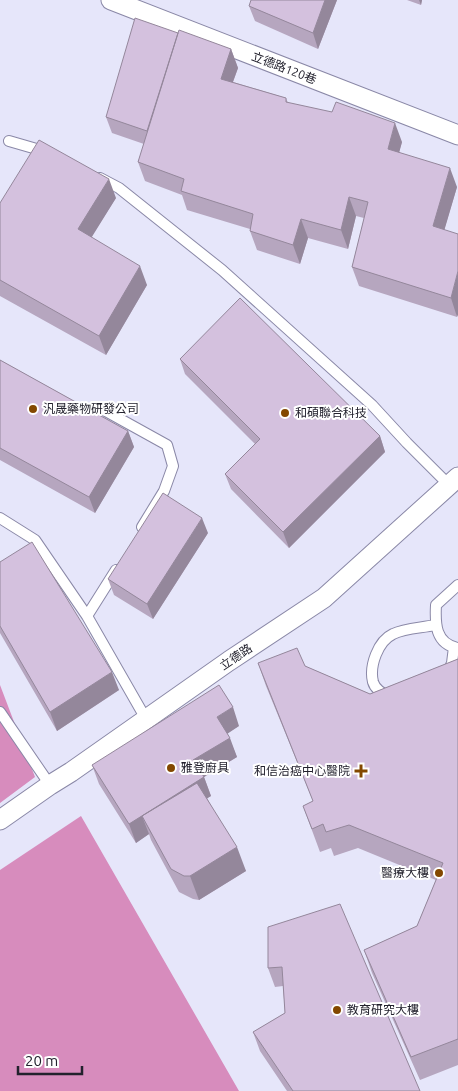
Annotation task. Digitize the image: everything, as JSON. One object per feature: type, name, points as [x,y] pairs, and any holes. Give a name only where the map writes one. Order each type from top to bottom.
[{"type":"street","name":"立德路120巷","points":[[111,0],[458,135]]},
{"type":"street","name":"立德路","points":[[0,820],[324,598],[454,481]]},
{"type":"lane","points":[[9,141],[55,154]]},
{"type":"lane","points":[[87,171],[119,188],[222,270],[372,405],[406,443],[454,481]]},
{"type":"lane","points":[[102,409],[167,445],[173,466],[164,492],[138,533]]},
{"type":"lane","points":[[0,518],[35,540],[87,616],[146,719]]},
{"type":"lane","points":[[87,616],[123,558]]},
{"type":"lane","points":[[442,682],[452,663],[456,647],[441,639],[435,625],[436,605],[458,585]]},
{"type":"lane","points":[[402,700],[383,694],[374,684],[372,672],[381,644],[392,634],[407,629],[435,625]]},
{"type":"lane","points":[[0,712],[50,785]]},
{"type":"shaded area","points":[[0,685],[35,777],[0,803]]},
{"type":"shaded area","points":[[81,816],[239,1091],[0,1091],[0,870]]},
{"type":"building","points":[[251,0],[325,0],[313,33],[249,6]]},
{"type":"building","points":[[135,18],[178,33],[147,131],[106,117]]},
{"type":"building","points":[[179,30],[231,49],[221,79],[286,98],[286,102],[332,112],[336,102],[395,123],[388,149],[450,168],[433,226],[458,234],[458,271],[451,298],[352,267],[368,202],[349,197],[341,230],[301,219],[293,245],[250,231],[253,214],[181,191],[184,179],[138,162]]},
{"type":"building","points":[[39,140],[109,179],[78,229],[140,266],[99,336],[0,280],[0,203]]},
{"type":"building","name":"和碩聯合科技","points":[[240,298],[380,436],[283,532],[225,474],[260,439],[180,359]]},
{"type":"building","name":"汎晟藥物研發公司","points":[[0,360],[128,431],[89,497],[0,448]]},
{"type":"building","points":[[163,493],[202,518],[147,604],[108,579]]},
{"type":"building","points":[[32,542],[112,672],[50,712],[0,626],[0,562]]},
{"type":"building","name":"醫療大樓","points":[[297,648],[305,666],[370,694],[458,659],[458,1039],[411,1057],[364,950],[417,926],[443,863],[349,825],[326,832],[323,824],[312,829],[303,806],[313,801],[258,663]]},
{"type":"building","name":"雅登廚具","points":[[219,685],[233,707],[217,717],[230,738],[193,760],[204,777],[129,824],[92,765]]},
{"type":"building","points":[[197,783],[237,847],[190,876],[184,876],[171,869],[142,816]]},
{"type":"building","name":"教育研究大樓","points":[[340,904],[420,1091],[293,1091],[253,1032],[285,1013],[282,967],[268,968],[268,927]]},
{"type":"place","name":"汎晟藥物研發公司","points":[[33,409]]},
{"type":"place","name":"和碩聯合科技","points":[[285,413]]},
{"type":"place","name":"雅登廚具","points":[[171,768]]},
{"type":"place","name":"和信治癌中心醫院","points":[[361,771]]},
{"type":"place","name":"醫療大樓","points":[[439,873]]},
{"type":"place","name":"教育研究大樓","points":[[337,1010]]}]
